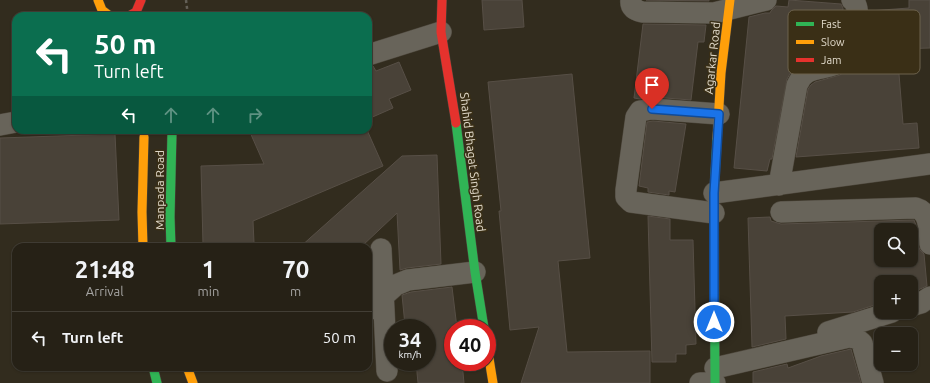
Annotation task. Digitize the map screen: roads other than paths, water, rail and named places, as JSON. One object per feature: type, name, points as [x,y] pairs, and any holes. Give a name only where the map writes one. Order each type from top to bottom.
[{"type":"street","points":[[98,0],[102,10],[105,12]]},
{"type":"street","points":[[136,12],[141,0]]},
{"type":"street","name":"Shahid Bhagat Singh Road","points":[[442,0],[441,32],[452,94],[483,319]]},
{"type":"street","points":[[631,0],[631,4],[635,10],[642,12],[714,13],[729,5],[766,0]]},
{"type":"street","points":[[852,0],[855,2],[858,10]]},
{"type":"street","name":"Agarkar Road","points":[[715,372],[714,203],[721,73],[729,5]]},
{"type":"street","points":[[372,53],[441,32]]},
{"type":"street","points":[[779,185],[797,85],[804,74]]},
{"type":"street","points":[[719,114],[652,109],[640,111],[636,117],[626,190],[626,197],[630,202],[714,203],[779,185],[930,164]]},
{"type":"street","points":[[0,125],[12,123]]},
{"type":"street","name":"Manpada Road","points":[[170,134],[170,217],[172,243]]},
{"type":"street","name":"Manpada Road","points":[[143,243],[142,212],[144,135]]},
{"type":"street","points":[[820,211],[821,179]]},
{"type":"street","points":[[781,212],[916,208],[923,210],[927,214],[929,220],[930,244]]},
{"type":"street","points":[[381,249],[376,304],[384,353]]},
{"type":"street","points":[[376,304],[386,292],[396,285],[408,280],[475,272]]},
{"type":"street","points":[[918,304],[930,297]]},
{"type":"street","points":[[700,383],[715,372],[778,347],[874,318]]},
{"type":"street","points":[[715,372],[849,337],[856,338],[862,343],[873,383]]},
{"type":"street","points":[[154,371],[157,383]]},
{"type":"street","points":[[188,371],[193,383]]},
{"type":"street","points":[[491,371],[493,383]]}]
